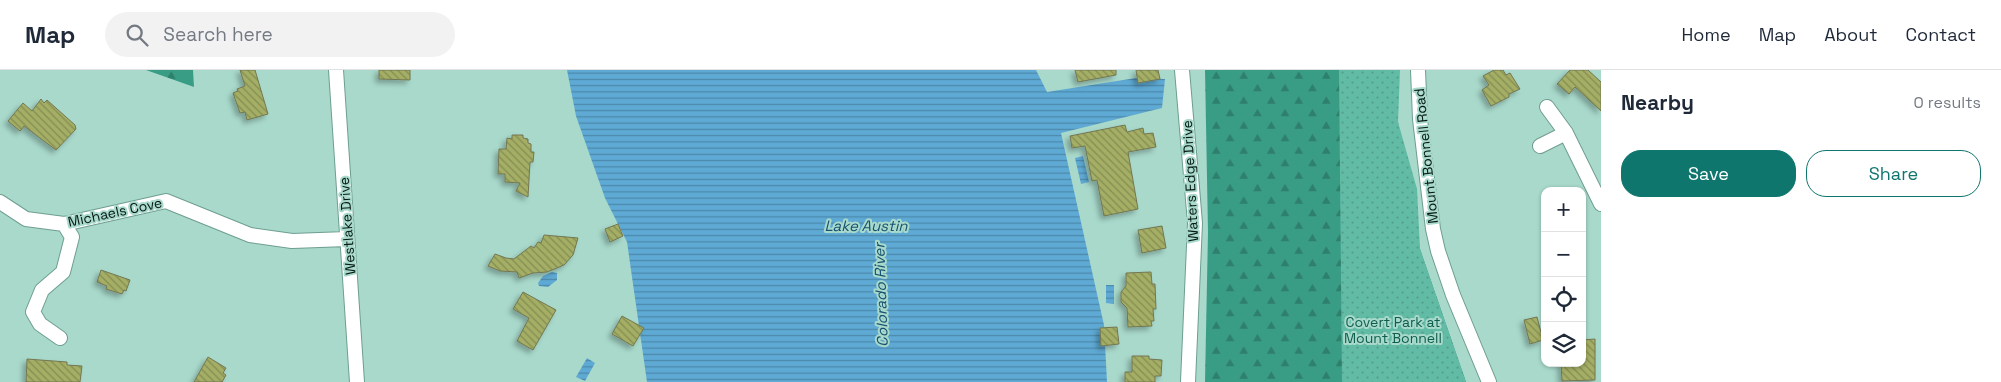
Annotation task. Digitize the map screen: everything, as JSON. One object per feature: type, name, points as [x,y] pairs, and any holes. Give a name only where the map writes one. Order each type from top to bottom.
[{"type":"street","name":"Westlake Drive","points":[[336,70],[357,382]]},
{"type":"street","name":"Waters Edge Drive","points":[[1182,70],[1194,223],[1188,382]]},
{"type":"street","name":"Mount Bonnell Road","points":[[1418,70],[1420,119],[1433,229],[1438,251],[1453,295],[1489,382]]},
{"type":"street","points":[[1547,107],[1566,133],[1601,204]]},
{"type":"street","points":[[1540,146],[1566,133]]},
{"type":"street","name":"Michaels Cove","points":[[0,202],[26,219],[64,224],[166,200],[250,235],[292,241],[347,239]]},
{"type":"street","points":[[60,338],[40,324],[33,312],[42,290],[63,272],[72,237],[64,224]]},
{"type":"green space","points":[[146,70],[193,70],[194,87]]},
{"type":"green space","points":[[1205,70],[1395,70],[1398,122],[1420,249],[1466,382],[1205,382],[1208,232]]},
{"type":"green space","name":"Covert Park at Mount Bonnell","points":[[1339,70],[1400,70],[1398,122],[1417,189],[1420,249],[1466,382],[1342,382]]},
{"type":"water","name":"Lake Austin","points":[[567,70],[1036,70],[1047,92],[1136,78],[1165,79],[1162,108],[1061,133],[1104,325],[1107,382],[647,382],[627,242],[605,198],[576,116]]},
{"type":"water","points":[[1083,156],[1089,182],[1081,184],[1075,158]]},
{"type":"water","points":[[552,272],[557,273],[557,280],[548,287],[539,286],[538,283],[543,276]]},
{"type":"water","points":[[1106,285],[1114,285],[1114,304],[1106,303]]},
{"type":"water","points":[[587,358],[595,363],[585,381],[576,377]]},
{"type":"building","points":[[240,70],[255,70],[268,114],[247,120],[245,112],[240,113],[233,93],[245,86]]},
{"type":"building","points":[[379,70],[410,70],[410,80],[379,79]]},
{"type":"building","points":[[1075,70],[1116,70],[1116,75],[1078,82]]},
{"type":"building","points":[[1136,70],[1158,70],[1160,79],[1138,83]]},
{"type":"building","points":[[1494,70],[1503,70],[1506,75],[1510,73],[1520,89],[1491,106],[1482,90],[1489,85],[1483,76]]},
{"type":"building","points":[[1570,70],[1588,70],[1601,82],[1601,111],[1575,87],[1569,94],[1557,84]]},
{"type":"building","points":[[41,99],[44,103],[47,100],[75,125],[76,129],[56,150],[24,126],[20,131],[8,121],[23,103],[32,111]]},
{"type":"building","points":[[1125,125],[1127,132],[1143,128],[1144,134],[1153,133],[1156,147],[1128,152],[1138,209],[1104,216],[1097,180],[1092,181],[1085,146],[1072,148],[1070,136]]},
{"type":"building","points":[[512,135],[523,135],[523,138],[528,139],[528,143],[531,144],[531,152],[534,152],[533,162],[530,162],[528,197],[516,191],[520,183],[505,182],[505,174],[498,174],[499,149],[506,149],[507,138],[512,139]]},
{"type":"building","points":[[618,224],[623,236],[610,242],[605,229]]},
{"type":"building","points":[[1162,226],[1166,248],[1142,253],[1138,230]]},
{"type":"building","points":[[544,235],[578,238],[573,255],[564,265],[547,272],[533,273],[519,278],[517,272],[500,271],[488,266],[495,254],[514,259],[531,246],[534,248],[538,242],[541,243]]},
{"type":"building","points":[[101,270],[130,280],[126,291],[124,290],[122,294],[106,289],[107,286],[97,282]]},
{"type":"building","points":[[1151,272],[1152,284],[1155,284],[1156,309],[1153,309],[1154,321],[1151,321],[1152,326],[1128,327],[1127,308],[1121,302],[1121,292],[1126,286],[1126,273]]},
{"type":"building","points":[[523,292],[556,310],[533,350],[517,341],[529,318],[513,309]]},
{"type":"building","points":[[622,316],[644,328],[633,346],[612,334]]},
{"type":"building","points":[[1537,317],[1541,341],[1530,344],[1524,320]]},
{"type":"building","points":[[1117,327],[1119,344],[1101,346],[1100,328]]},
{"type":"building","points":[[1595,339],[1595,380],[1562,381],[1561,367],[1586,367],[1586,340]]},
{"type":"building","points":[[1132,356],[1149,356],[1149,359],[1162,360],[1161,376],[1155,376],[1155,382],[1125,382],[1125,372],[1132,372]]},
{"type":"building","points":[[208,357],[226,368],[223,373],[226,375],[222,382],[194,382]]},
{"type":"building","points":[[27,359],[67,362],[67,365],[82,366],[80,382],[26,382]]},
{"type":"water label","name":"Colorado River","points":[[881,295]]}]
